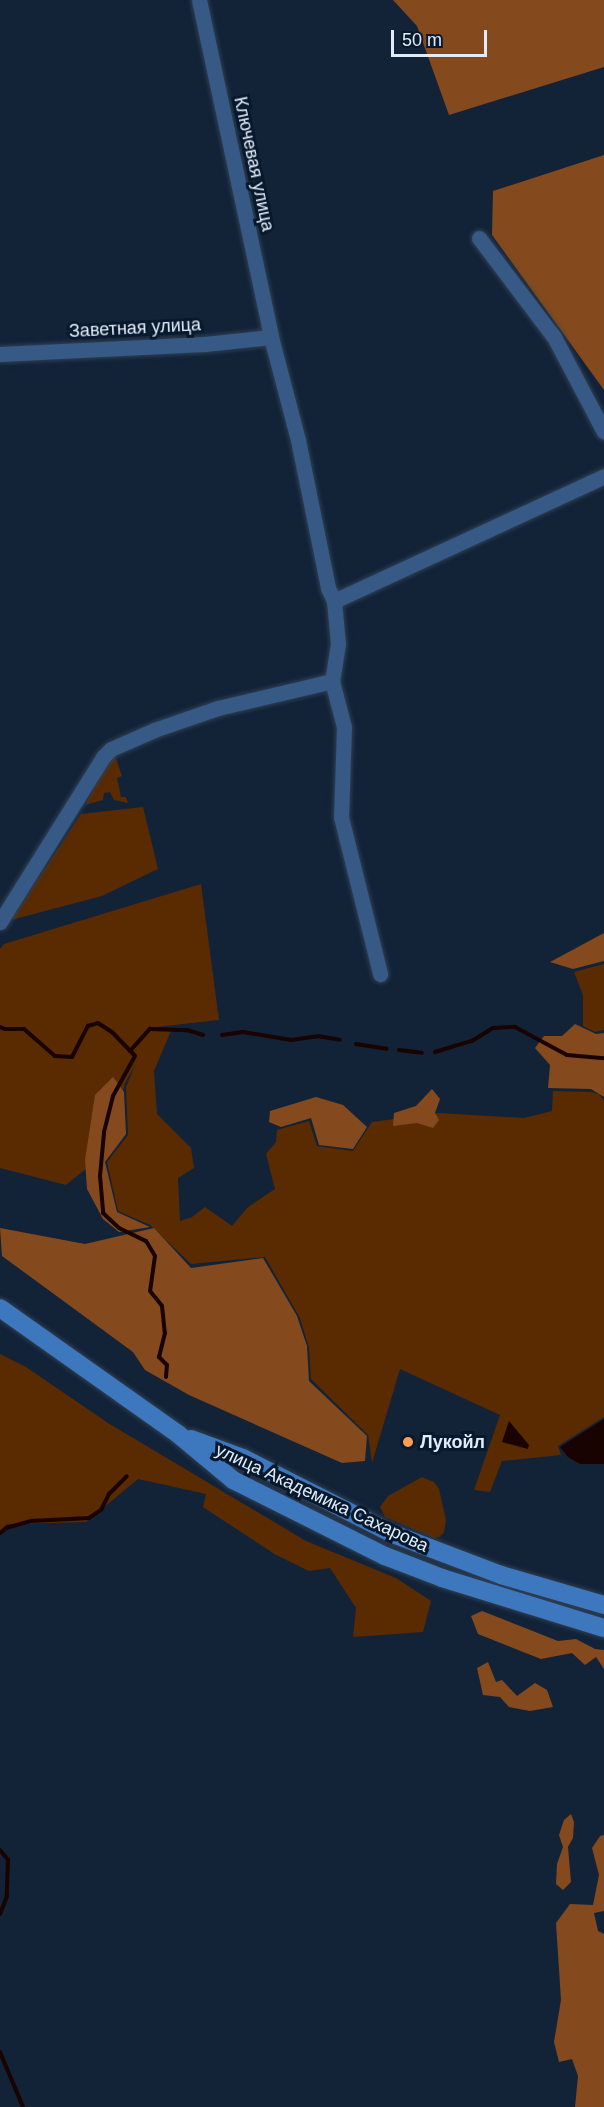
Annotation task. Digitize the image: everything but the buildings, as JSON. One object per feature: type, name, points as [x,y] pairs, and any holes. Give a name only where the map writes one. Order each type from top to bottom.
[{"type":"main road","name":"улица Академика Сахарова","points":[[0,1308],[178,1434],[233,1480],[385,1556],[463,1585],[604,1628]]},
{"type":"main road","name":"улица Академика Сахарова","points":[[178,1434],[243,1458],[393,1534],[501,1575],[604,1605]]},
{"type":"street","name":"Ключевая улица","points":[[199,0],[271,337],[298,440],[328,588],[334,601],[338,644],[332,681]]},
{"type":"street","points":[[478,238],[554,337],[604,432]]},
{"type":"street","name":"Заветная улица","points":[[0,354],[206,344],[271,337]]},
{"type":"street","points":[[334,601],[604,476]]},
{"type":"street","points":[[0,922],[111,749],[154,730],[218,708],[332,681],[344,727],[341,817],[380,974]]},
{"type":"shaded area","points":[[393,0],[604,0],[604,67],[449,115],[417,26]]},
{"type":"shaded area","points":[[604,155],[604,390],[492,235],[493,191]]},
{"type":"shaded area","points":[[115,756],[122,776],[117,778],[121,797],[126,797],[128,803],[114,800],[110,792],[104,793],[103,800],[85,805],[105,767]]},
{"type":"shaded area","points":[[143,807],[158,869],[102,896],[11,920],[81,814]]},
{"type":"shaded area","points":[[201,884],[219,1020],[157,1027],[154,1031],[171,1031],[154,1071],[157,1114],[191,1148],[194,1168],[178,1178],[180,1221],[192,1217],[205,1207],[232,1226],[248,1207],[275,1189],[266,1154],[276,1142],[277,1130],[309,1121],[317,1146],[353,1151],[372,1122],[439,1113],[524,1118],[552,1111],[553,1091],[591,1092],[599,1094],[604,1101],[604,1417],[558,1446],[561,1455],[502,1461],[490,1492],[474,1490],[500,1415],[400,1369],[372,1463],[368,1435],[311,1379],[309,1348],[300,1318],[265,1257],[191,1264],[150,1225],[118,1211],[107,1162],[128,1135],[126,1087],[135,1065],[125,1083],[108,1151],[66,1185],[0,1168],[0,949],[4,944]]},
{"type":"shaded area","points":[[604,933],[604,961],[573,969],[550,962]]},
{"type":"shaded area","points":[[604,964],[604,1030],[595,1032],[583,1026],[583,995],[574,972]]},
{"type":"shaded area","points":[[575,1024],[596,1034],[604,1033],[604,1097],[591,1089],[548,1088],[550,1065],[535,1048],[544,1036],[562,1036]]},
{"type":"shaded area","points":[[113,1077],[124,1092],[126,1134],[105,1162],[117,1212],[150,1227],[119,1232],[103,1219],[87,1189],[85,1160],[95,1095]]},
{"type":"shaded area","points":[[432,1089],[440,1099],[435,1113],[439,1120],[433,1128],[417,1123],[393,1126],[394,1113],[416,1106]]},
{"type":"shaded area","points":[[316,1097],[343,1105],[367,1127],[353,1149],[319,1145],[311,1118],[281,1127],[269,1122],[270,1111]]},
{"type":"shaded area","points":[[0,1228],[85,1244],[154,1228],[191,1268],[263,1258],[297,1316],[307,1346],[309,1381],[367,1436],[365,1461],[342,1463],[189,1395],[145,1370],[133,1352],[2,1256]]},
{"type":"shaded area","points":[[0,1354],[26,1367],[108,1423],[306,1541],[396,1578],[431,1601],[423,1632],[353,1637],[356,1608],[330,1568],[309,1571],[276,1555],[203,1507],[206,1494],[138,1479],[86,1522],[7,1524],[0,1533]]},
{"type":"shaded area","points":[[604,1419],[604,1464],[580,1464],[568,1457],[560,1447]]},
{"type":"shaded area","points":[[509,1421],[529,1445],[528,1449],[502,1442]]},
{"type":"shaded area","points":[[422,1477],[434,1482],[439,1489],[446,1520],[444,1532],[440,1537],[434,1538],[385,1517],[380,1507],[388,1496]]},
{"type":"shaded area","points":[[482,1611],[558,1641],[576,1639],[595,1649],[604,1650],[604,1669],[596,1657],[585,1665],[572,1653],[541,1659],[478,1634],[471,1616]]},
{"type":"shaded area","points":[[488,1662],[496,1682],[502,1680],[517,1696],[535,1683],[547,1690],[553,1707],[530,1711],[509,1707],[500,1697],[483,1695],[477,1668]]},
{"type":"shaded area","points":[[571,1814],[574,1822],[573,1838],[568,1847],[571,1882],[563,1890],[556,1884],[557,1864],[563,1847],[559,1835],[564,1820]]},
{"type":"shaded area","points":[[604,1835],[604,1911],[594,1913],[598,1931],[604,1934],[604,2107],[575,2107],[578,2076],[572,2059],[559,2062],[554,2042],[561,2000],[556,1923],[570,1904],[593,1905],[599,1875],[592,1848],[600,1836]]},
{"type":"waterway","points":[[0,1027],[24,1029],[55,1056],[72,1057],[88,1026],[98,1023],[112,1032],[135,1056],[113,1096],[104,1133],[100,1176],[103,1213],[119,1228],[146,1241],[155,1256],[150,1291],[162,1306],[165,1333],[159,1357],[167,1365],[166,1377]]},
{"type":"waterway","points":[[435,1052],[472,1041],[493,1028],[515,1027],[567,1055],[604,1058]]},
{"type":"waterway","points":[[130,1051],[150,1029],[187,1030],[203,1035]]},
{"type":"waterway","points":[[222,1035],[243,1032],[291,1040],[318,1036],[340,1040]]},
{"type":"waterway","points":[[356,1044],[387,1049]]},
{"type":"waterway","points":[[399,1050],[422,1053]]},
{"type":"waterway","points":[[0,1533],[6,1528],[31,1521],[89,1518],[101,1510],[109,1494],[127,1476]]},
{"type":"waterway","points":[[0,1850],[8,1860],[7,1896],[0,1914]]},
{"type":"waterway","points":[[0,2052],[23,2107]]},
{"type":"place","name":"Лукойл","points":[[408,1442]]}]
